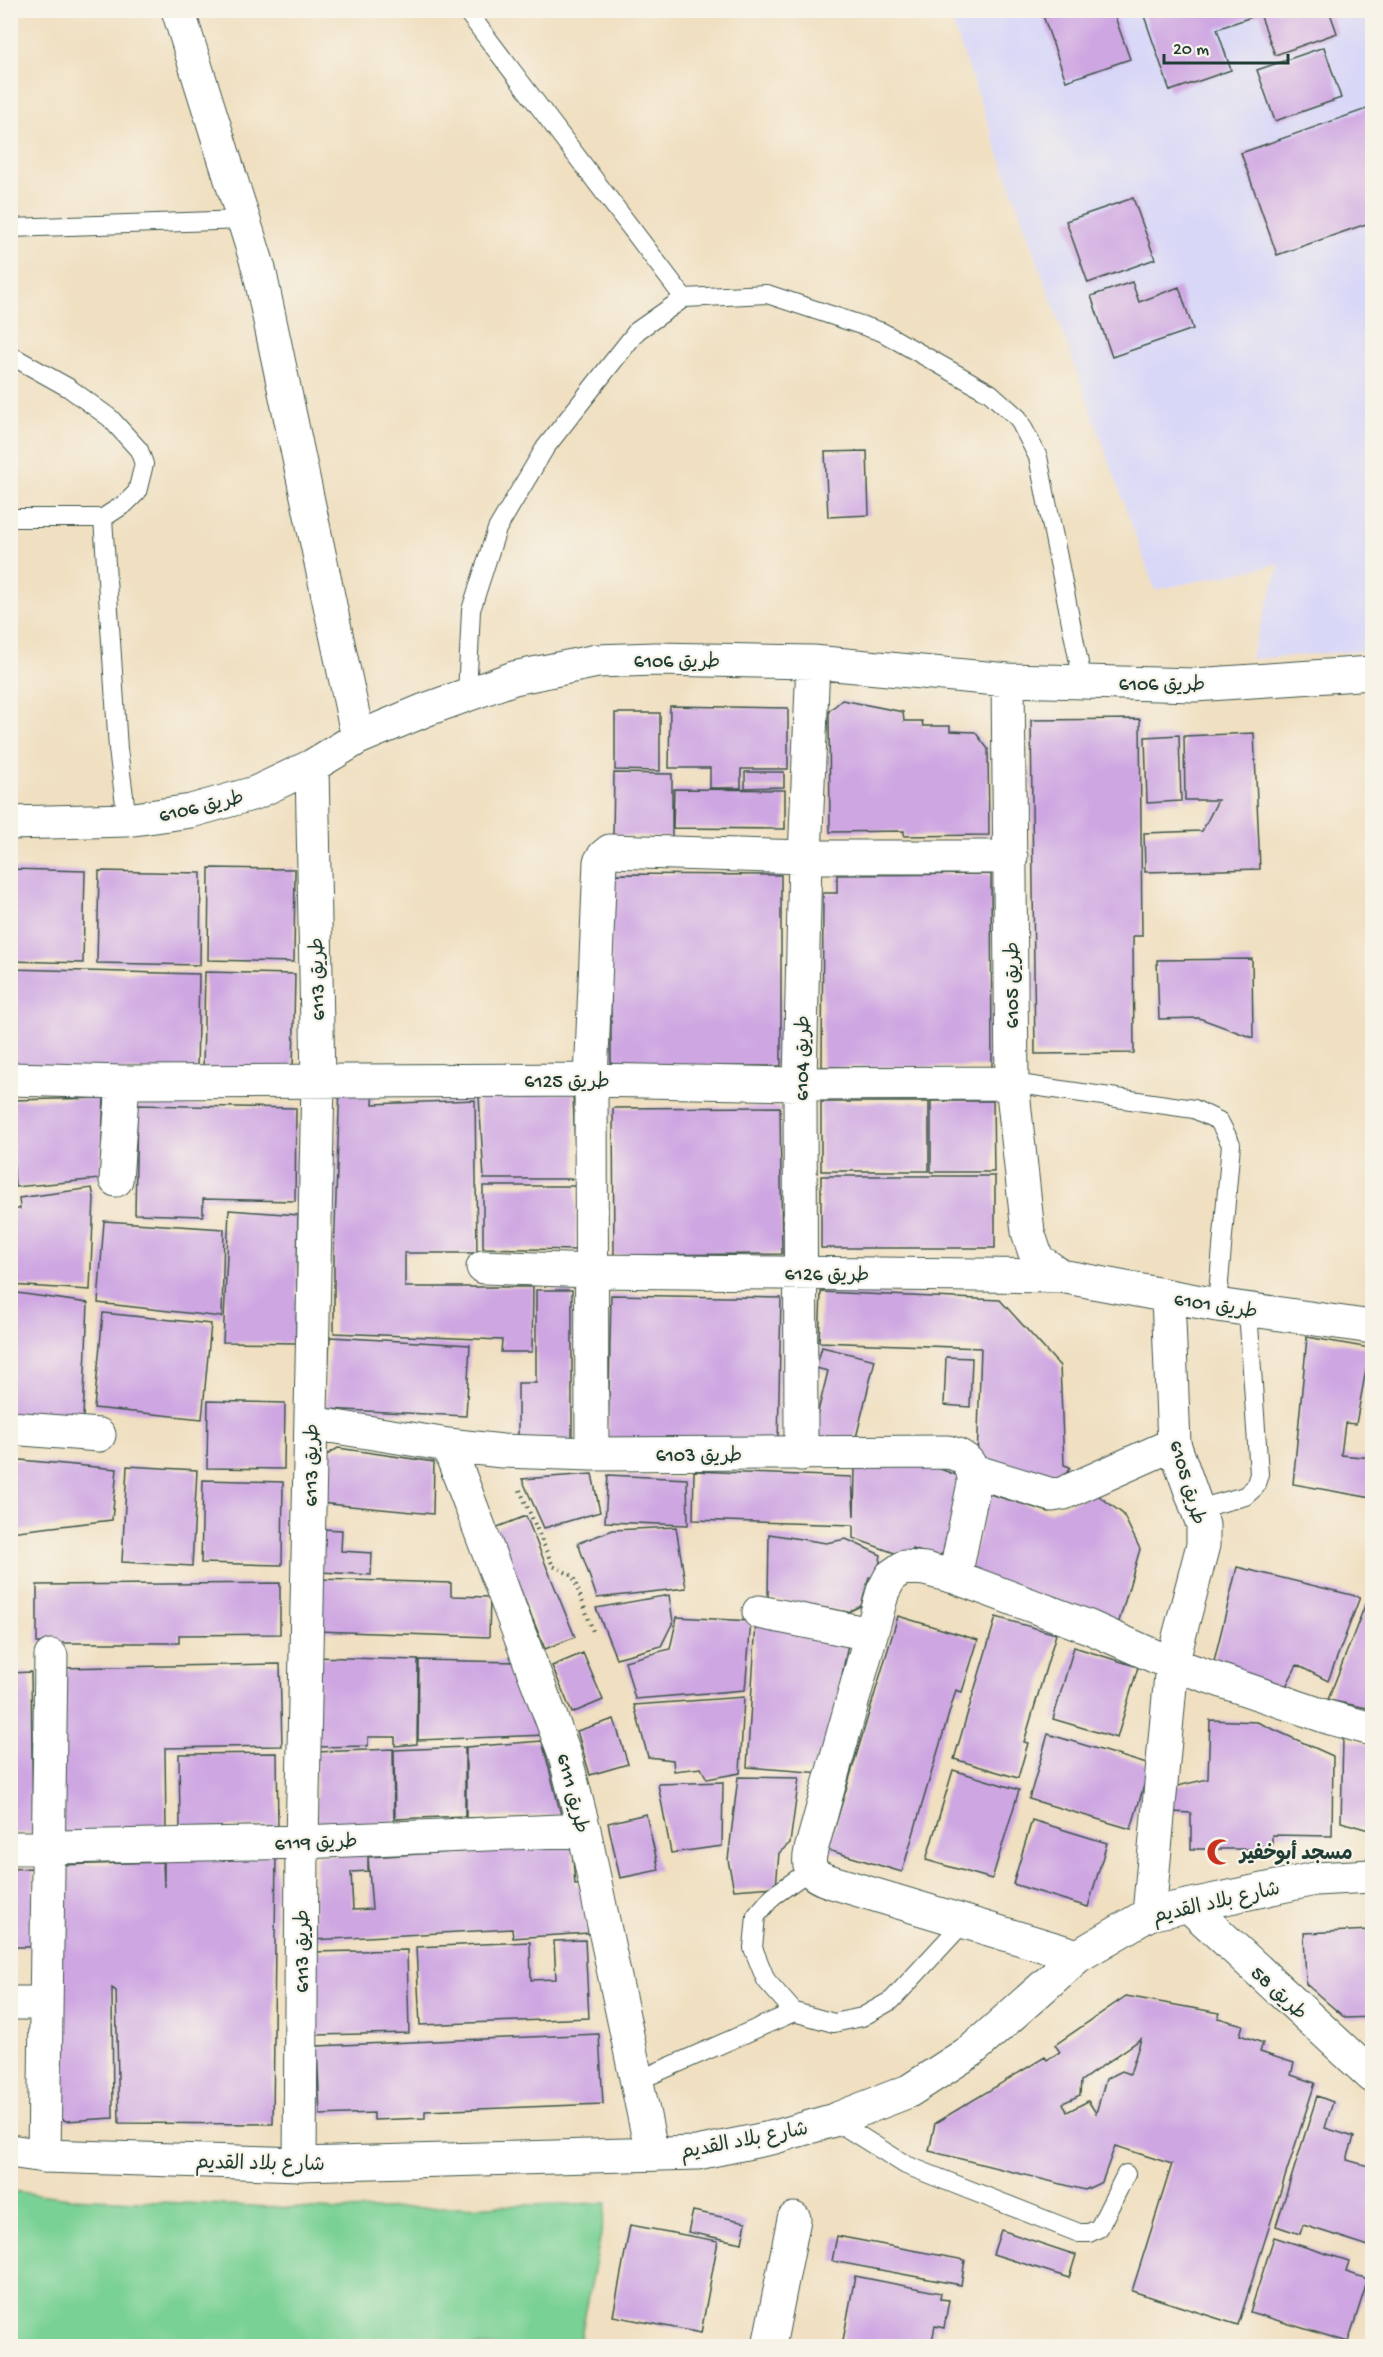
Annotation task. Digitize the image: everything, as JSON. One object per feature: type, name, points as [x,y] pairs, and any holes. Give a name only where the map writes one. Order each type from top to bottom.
[{"type":"street","points":[[178,10],[259,269],[358,738]]},
{"type":"street","name":"طريق 6106","points":[[10,823],[128,820],[191,811],[255,793],[312,766],[358,738],[467,695],[514,678],[597,662],[655,659],[813,662],[1008,680],[1195,685],[1372,673]]},
{"type":"street","name":"طريق 6104","points":[[801,1454],[800,1084],[805,857],[813,662]]},
{"type":"street","name":"طريق 6105","points":[[1008,680],[1012,1083],[1028,1232],[1037,1259],[1060,1276]]},
{"type":"street","name":"طريق 6113","points":[[300,2164],[302,1842],[318,1080],[312,766]]},
{"type":"street","points":[[592,1454],[591,1080],[600,862],[604,856],[610,851],[805,857],[1011,857]]},
{"type":"street","name":"طريق 6125","points":[[10,1079],[123,1082],[591,1080],[800,1084],[1012,1083]]},
{"type":"street","points":[[116,1180],[123,1082]]},
{"type":"street","name":"طريق 6126","points":[[483,1267],[593,1271],[1060,1276]]},
{"type":"street","name":"طريق 6101","points":[[1060,1276],[1217,1305],[1372,1327]]},
{"type":"street","name":"طريق 6105","points":[[1149,1914],[1172,1664],[1203,1545],[1203,1525],[1174,1444],[1168,1296]]},
{"type":"street","name":"طريق 6103","points":[[310,1423],[448,1445],[502,1451],[592,1454],[801,1454],[939,1450],[963,1457],[974,1471]]},
{"type":"street","points":[[10,1428],[99,1435]]},
{"type":"street","points":[[940,1573],[974,1483],[974,1471],[1052,1495],[1064,1493],[1174,1444]]},
{"type":"street","name":"طريق 6111","points":[[448,1445],[564,1752],[584,1830],[652,2154]]},
{"type":"street","points":[[1078,1956],[826,1880],[810,1860],[870,1634],[883,1592],[891,1576],[904,1567],[940,1573],[1089,1627],[1172,1664],[1327,1717],[1372,1729]]},
{"type":"street","points":[[759,1612],[870,1634]]},
{"type":"street","points":[[44,2156],[51,1656]]},
{"type":"street","name":"طريق 6119","points":[[10,1848],[302,1842],[584,1830]]},
{"type":"street","name":"شارع بلاد القديم","points":[[10,2151],[44,2156],[300,2164],[652,2154],[708,2150],[775,2137],[834,2120],[909,2091],[971,2051],[1078,1956],[1149,1914],[1315,1879],[1372,1876]]},
{"type":"street","name":"طريق 58","points":[[1189,1906],[1372,2076]]},
{"type":"street","points":[[10,2003],[46,2003]]},
{"type":"street","points":[[769,2346],[794,2219]]},
{"type":"lane","points":[[466,10],[684,298]]},
{"type":"lane","points":[[10,228],[244,220]]},
{"type":"lane","points":[[467,695],[471,610],[497,529],[545,448],[637,331],[684,298],[767,294],[882,332],[990,393],[1018,418],[1038,457],[1083,683]]},
{"type":"lane","points":[[10,355],[69,388],[110,418],[139,450],[144,464],[137,492],[126,503],[103,518],[10,518]]},
{"type":"lane","points":[[103,518],[118,749],[128,820]]},
{"type":"lane","points":[[1012,1083],[1194,1109],[1219,1121],[1231,1144],[1217,1305]]},
{"type":"lane","points":[[1198,1509],[1245,1496],[1255,1487],[1259,1474],[1248,1310]]},
{"type":"lane","points":[[810,1860],[756,1916],[753,1948],[766,1980],[794,2012],[834,2023],[862,2017],[892,2000],[964,1922]]},
{"type":"lane","points":[[637,2081],[794,2012]]},
{"type":"lane","points":[[834,2120],[906,2165],[1079,2233],[1089,2233],[1099,2228],[1126,2174]]},
{"type":"path","points":[[502,1451],[553,1566],[573,1576],[594,1634]]},
{"type":"shaded area","points":[[948,11],[1372,11],[1372,650],[1250,659],[1280,564],[1155,590]]},
{"type":"green space","points":[[11,2191],[70,2198],[339,2210],[607,2203],[579,2346],[11,2346]]},
{"type":"building","points":[[1041,10],[1133,10],[1115,17],[1130,59],[1066,81]]},
{"type":"building","points":[[1142,10],[1329,10],[1337,33],[1275,55],[1260,14],[1217,29],[1231,70],[1170,91]]},
{"type":"building","points":[[1324,47],[1341,98],[1275,121],[1257,70]]},
{"type":"building","points":[[1372,107],[1372,222],[1277,255],[1241,153]]},
{"type":"building","points":[[1133,198],[1155,259],[1088,283],[1066,221]]},
{"type":"building","points":[[1132,282],[1139,302],[1179,287],[1193,329],[1112,357],[1091,296]]},
{"type":"building","points":[[867,451],[869,515],[828,517],[825,452]]},
{"type":"building","points":[[842,700],[903,712],[904,721],[922,721],[923,726],[950,726],[950,731],[975,732],[988,749],[989,835],[904,836],[904,831],[830,832],[829,711]]},
{"type":"building","points":[[670,706],[788,708],[788,769],[741,769],[741,788],[710,788],[710,768],[669,768]]},
{"type":"building","points":[[615,713],[660,713],[660,771],[615,770]]},
{"type":"building","points":[[1140,719],[1142,936],[1133,936],[1134,1053],[1035,1054],[1031,720]]},
{"type":"building","points":[[1254,733],[1260,869],[1145,872],[1144,833],[1202,831],[1218,800],[1185,800],[1184,736]]},
{"type":"building","points":[[1179,735],[1181,801],[1147,803],[1145,737]]},
{"type":"building","points":[[745,772],[784,772],[784,787],[745,788]]},
{"type":"building","points":[[614,773],[672,774],[672,837],[613,835]]},
{"type":"building","points":[[674,789],[785,790],[785,829],[673,828]]},
{"type":"building","points":[[209,868],[295,869],[294,962],[208,960]]},
{"type":"building","points":[[10,869],[85,871],[83,963],[10,961]]},
{"type":"building","points":[[99,871],[201,873],[200,965],[97,963]]},
{"type":"building","points":[[611,874],[781,875],[781,1066],[611,1066]]},
{"type":"building","points":[[991,874],[992,1067],[822,1067],[823,893],[837,893],[837,875]]},
{"type":"building","points":[[1252,959],[1253,1038],[1199,1018],[1159,1019],[1157,960]]},
{"type":"building","points":[[10,969],[199,974],[197,1072],[10,1068]]},
{"type":"building","points":[[205,972],[295,974],[293,1071],[203,1069]]},
{"type":"building","points":[[340,1084],[374,1085],[373,1104],[475,1100],[477,1253],[405,1253],[405,1287],[533,1287],[532,1352],[501,1352],[502,1340],[334,1333],[334,1253]]},
{"type":"building","points":[[573,1093],[576,1179],[484,1179],[479,1096]]},
{"type":"building","points":[[104,1098],[100,1179],[15,1187],[10,1100]]},
{"type":"building","points":[[931,1101],[993,1101],[994,1172],[931,1172]]},
{"type":"building","points":[[821,1102],[929,1102],[929,1171],[821,1171]]},
{"type":"building","points":[[137,1105],[296,1108],[295,1201],[203,1199],[203,1216],[135,1214]]},
{"type":"building","points":[[780,1107],[782,1254],[614,1255],[613,1108]]},
{"type":"building","points":[[821,1176],[995,1176],[995,1248],[821,1248]]},
{"type":"building","points":[[483,1186],[576,1186],[576,1250],[483,1248]]},
{"type":"building","points":[[92,1188],[94,1198],[90,1290],[10,1285],[10,1209],[20,1209],[19,1198]]},
{"type":"building","points":[[229,1210],[298,1215],[296,1343],[223,1342]]},
{"type":"building","points":[[104,1221],[224,1229],[222,1317],[98,1303]]},
{"type":"building","points":[[536,1290],[572,1290],[572,1443],[518,1443],[518,1383],[536,1383]]},
{"type":"building","points":[[10,1292],[88,1303],[83,1417],[10,1417]]},
{"type":"building","points":[[821,1292],[1000,1300],[1060,1366],[1064,1465],[1070,1467],[1060,1493],[977,1460],[981,1348],[819,1342]]},
{"type":"building","points":[[611,1295],[781,1298],[778,1444],[608,1440]]},
{"type":"building","points":[[103,1313],[211,1324],[202,1419],[94,1408]]},
{"type":"building","points":[[330,1337],[470,1345],[466,1416],[326,1409]]},
{"type":"building","points":[[1307,1337],[1370,1348],[1356,1424],[1345,1423],[1341,1455],[1372,1458],[1372,1498],[1293,1484]]},
{"type":"building","points":[[822,1347],[875,1360],[854,1446],[812,1436],[828,1371],[816,1368]]},
{"type":"building","points":[[946,1357],[972,1358],[970,1407],[944,1405]]},
{"type":"building","points":[[208,1401],[285,1403],[284,1469],[207,1468]]},
{"type":"building","points":[[338,1448],[434,1462],[433,1514],[319,1503],[320,1459]]},
{"type":"building","points":[[10,1459],[117,1469],[112,1520],[10,1532]]},
{"type":"building","points":[[927,1464],[967,1479],[950,1549],[937,1557],[913,1549],[911,1559],[853,1538],[853,1525],[693,1520],[694,1471],[852,1477],[854,1517],[855,1469]]},
{"type":"building","points":[[127,1466],[197,1470],[192,1566],[122,1562]]},
{"type":"building","points":[[592,1474],[600,1512],[544,1528],[522,1479]]},
{"type":"building","points":[[608,1475],[687,1479],[688,1525],[605,1522]]},
{"type":"building","points":[[203,1480],[283,1482],[282,1565],[201,1563]]},
{"type":"building","points":[[1095,1493],[1123,1514],[1140,1549],[1118,1625],[969,1573],[989,1494],[1049,1512]]},
{"type":"building","points":[[526,1516],[575,1637],[545,1649],[495,1528]]},
{"type":"building","points":[[676,1527],[686,1588],[597,1598],[578,1543],[613,1530]]},
{"type":"building","points":[[323,1529],[342,1530],[341,1551],[372,1553],[371,1575],[321,1572]]},
{"type":"building","points":[[769,1534],[826,1543],[846,1539],[881,1555],[877,1578],[869,1577],[861,1606],[848,1612],[768,1598]]},
{"type":"building","points":[[1237,1567],[1360,1597],[1328,1681],[1297,1665],[1283,1692],[1212,1669]]},
{"type":"building","points":[[318,1579],[451,1583],[451,1596],[490,1597],[489,1637],[317,1631]]},
{"type":"building","points":[[280,1583],[280,1634],[179,1635],[179,1643],[37,1643],[37,1585]]},
{"type":"building","points":[[669,1595],[673,1622],[661,1646],[616,1658],[596,1608]]},
{"type":"building","points":[[1365,1605],[1372,1606],[1372,1709],[1328,1700]]},
{"type":"building","points":[[898,1616],[978,1640],[962,1692],[956,1690],[902,1872],[828,1850]]},
{"type":"building","points":[[677,1617],[751,1621],[745,1690],[635,1699],[625,1661],[670,1649]]},
{"type":"building","points":[[996,1617],[1056,1634],[1024,1742],[1028,1743],[1018,1778],[954,1759]]},
{"type":"building","points":[[756,1622],[849,1639],[823,1773],[747,1767]]},
{"type":"building","points":[[1074,1647],[1138,1667],[1117,1738],[1053,1719]]},
{"type":"building","points":[[583,1653],[603,1700],[572,1713],[552,1666]]},
{"type":"building","points":[[313,1657],[418,1660],[417,1744],[395,1746],[395,1737],[368,1737],[368,1746],[315,1747]]},
{"type":"building","points":[[419,1660],[517,1662],[546,1735],[418,1740]]},
{"type":"building","points":[[280,1664],[282,1746],[165,1748],[166,1834],[61,1836],[58,1668]]},
{"type":"building","points":[[31,1672],[33,1833],[10,1833],[10,1673]]},
{"type":"building","points":[[744,1697],[740,1773],[707,1779],[701,1768],[674,1771],[673,1760],[648,1757],[634,1705]]},
{"type":"building","points":[[614,1719],[628,1764],[590,1775],[577,1731]]},
{"type":"building","points":[[1210,1720],[1257,1722],[1333,1756],[1332,1836],[1272,1835],[1272,1849],[1191,1849],[1191,1813],[1172,1812],[1173,1787],[1208,1779]]},
{"type":"building","points":[[1048,1734],[1150,1765],[1131,1829],[1029,1799]]},
{"type":"building","points":[[1343,1738],[1372,1746],[1372,1831],[1341,1822]]},
{"type":"building","points":[[542,1741],[561,1815],[466,1818],[466,1747]]},
{"type":"building","points":[[465,1747],[465,1816],[395,1819],[394,1750]]},
{"type":"building","points":[[393,1749],[394,1822],[317,1826],[316,1752]]},
{"type":"building","points":[[277,1753],[278,1826],[180,1828],[179,1754]]},
{"type":"building","points":[[953,1770],[1019,1790],[992,1879],[926,1860]]},
{"type":"building","points":[[738,1777],[799,1778],[790,1843],[779,1853],[776,1887],[734,1890],[728,1860]]},
{"type":"building","points":[[723,1782],[722,1846],[671,1853],[658,1784]]},
{"type":"building","points":[[646,1814],[659,1870],[620,1878],[608,1823]]},
{"type":"building","points":[[1032,1820],[1107,1843],[1088,1907],[1013,1884]]},
{"type":"building","points":[[572,1845],[575,1885],[585,1884],[588,1933],[513,1938],[512,1929],[313,1940],[317,1856],[368,1853],[368,1857]],"holes":[[[368,1857],[372,1909],[353,1910],[351,1872],[368,1871]]]},
{"type":"building","points":[[276,1850],[273,2124],[119,2123],[116,1991],[112,1988],[113,2118],[66,2121],[56,2116],[59,1865],[163,1862],[164,1887],[164,1853]]},
{"type":"building","points":[[33,1868],[35,1947],[10,1947],[10,1869]]},
{"type":"building","points":[[1372,1930],[1372,2017],[1345,2018],[1306,1984],[1304,1933]]},
{"type":"building","points":[[585,1940],[589,2018],[420,2025],[416,1947],[530,1942],[531,1980],[556,1979],[554,1941]]},
{"type":"building","points":[[407,1950],[409,2033],[315,2035],[313,1952]]},
{"type":"building","points":[[1126,1996],[1220,2013],[1218,2018],[1243,2025],[1240,2035],[1263,2043],[1260,2052],[1294,2063],[1291,2075],[1315,2083],[1238,2325],[1132,2291],[1172,2164],[1115,2146],[1102,2182],[1085,2190],[929,2151],[935,2123],[1045,2057],[1047,2060],[1060,2052],[1055,2045]],"holes":[[[1141,2039],[1130,2074],[1122,2071],[1106,2079],[1096,2113],[1088,2101],[1067,2112],[1063,2103],[1080,2095],[1081,2081]]]},
{"type":"building","points":[[599,2034],[603,2104],[425,2111],[425,2118],[374,2120],[374,2113],[320,2115],[317,2046]]},
{"type":"building","points":[[1317,2096],[1333,2102],[1325,2128],[1354,2137],[1347,2160],[1372,2167],[1372,2247],[1303,2225],[1300,2234],[1276,2226]]},
{"type":"building","points":[[693,2211],[746,2222],[742,2243],[688,2232]]},
{"type":"building","points":[[630,2225],[718,2241],[701,2333],[613,2316]]},
{"type":"building","points":[[1001,2230],[1076,2255],[1069,2278],[993,2254]]},
{"type":"building","points":[[837,2236],[965,2260],[961,2285],[832,2261]]},
{"type":"building","points":[[1274,2237],[1349,2261],[1346,2272],[1368,2279],[1348,2342],[1250,2312]]},
{"type":"building","points":[[855,2276],[941,2293],[940,2299],[949,2300],[944,2328],[935,2326],[931,2346],[842,2346]]},
{"type":"place","name":"مسجد أبوخفير","points":[[1220,1852]]}]
